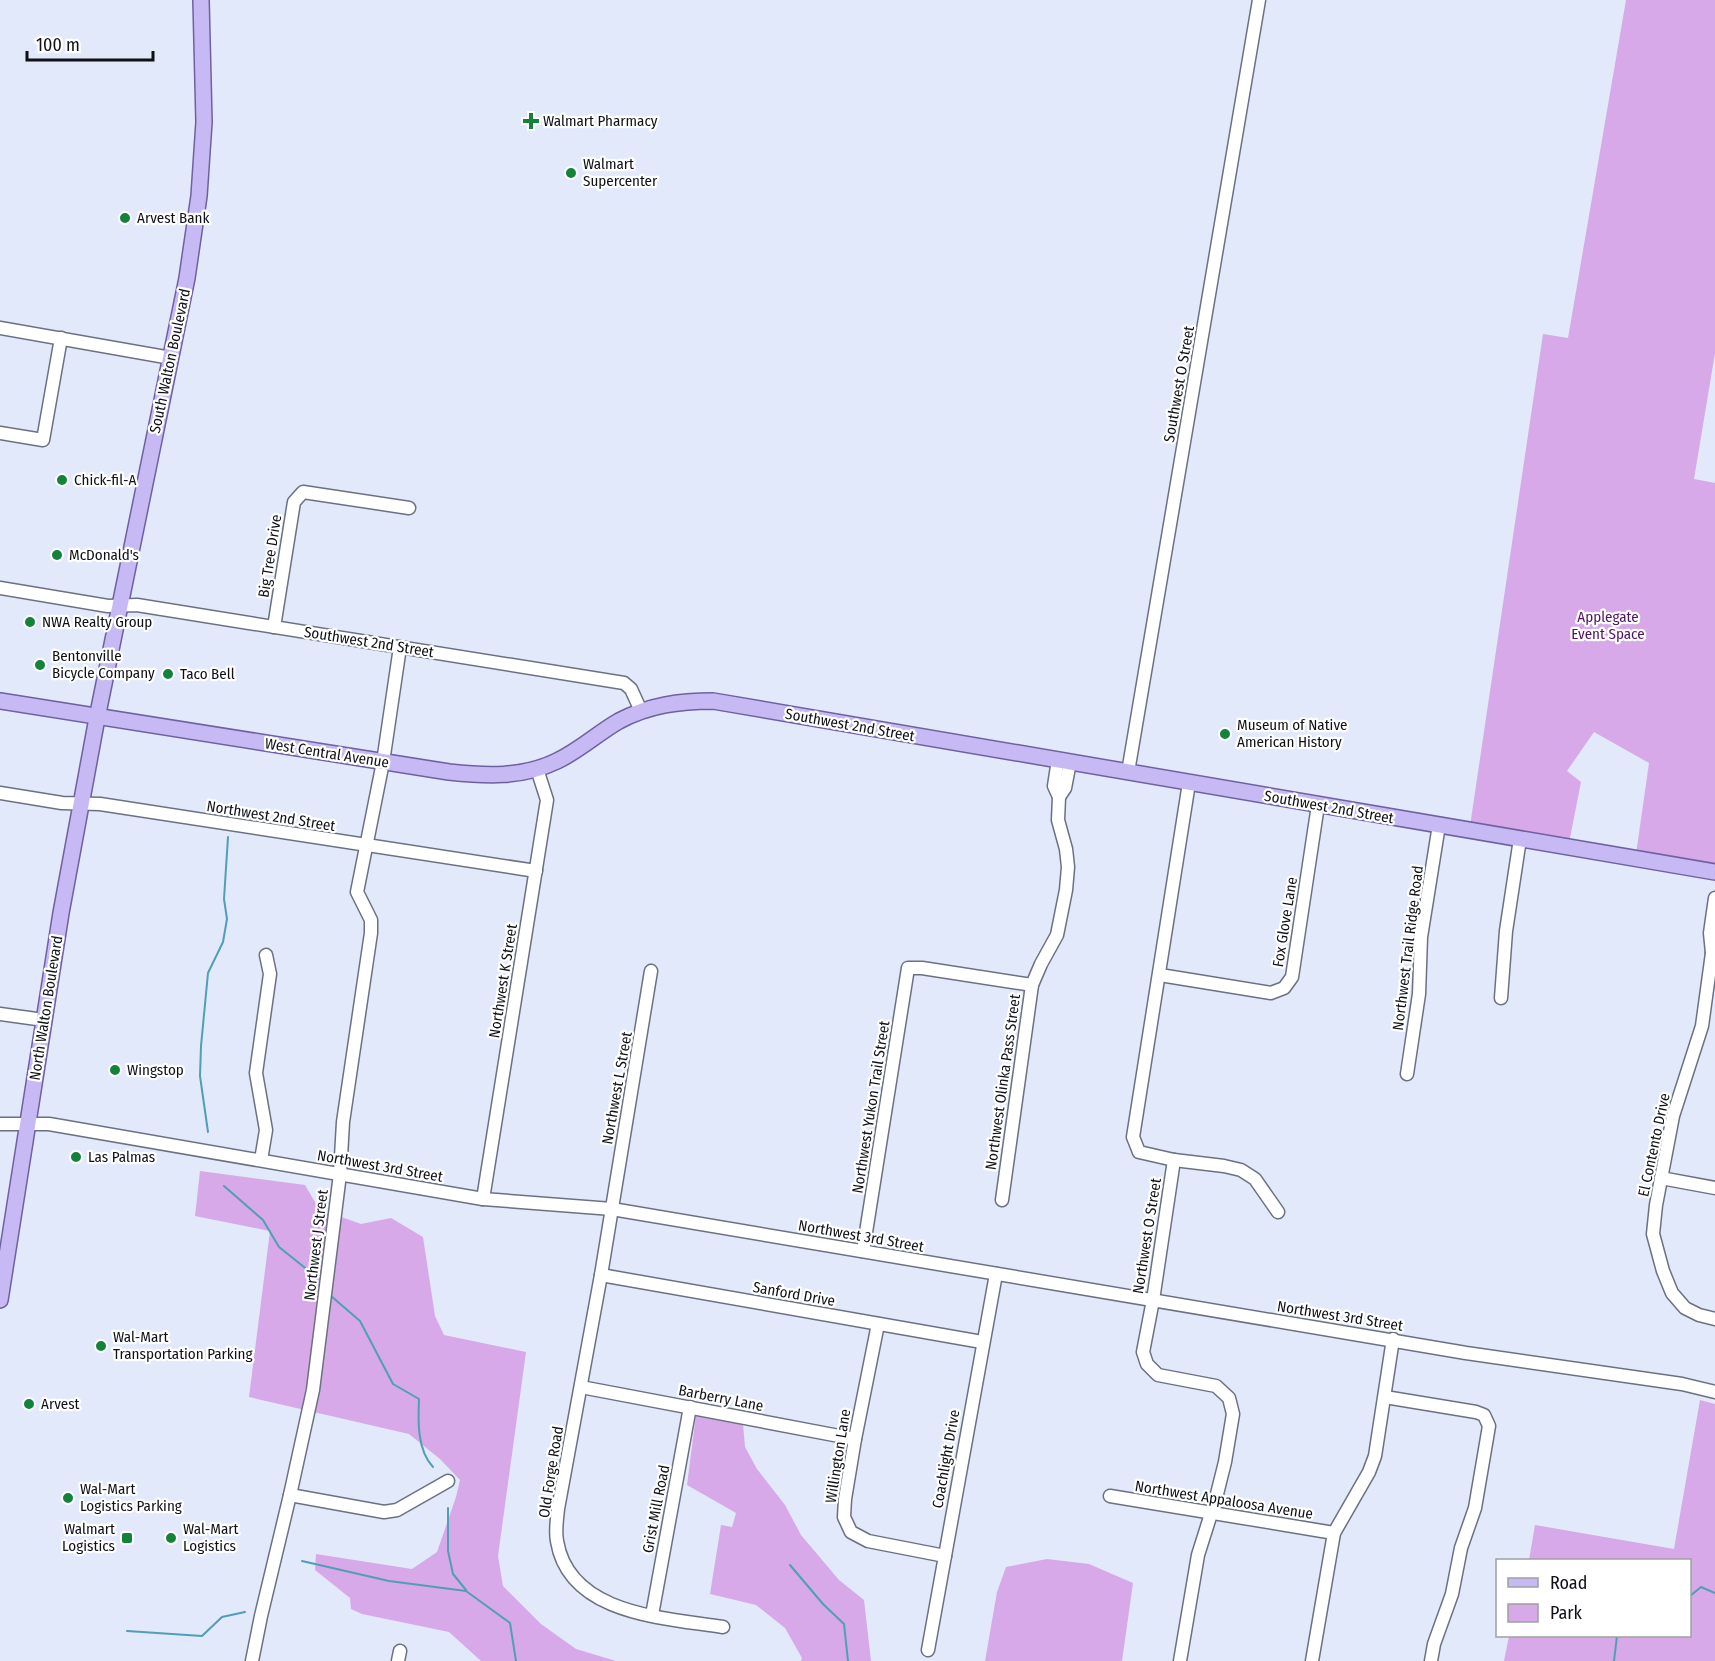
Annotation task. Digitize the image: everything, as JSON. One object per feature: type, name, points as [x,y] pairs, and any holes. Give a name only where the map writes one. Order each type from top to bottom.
[{"type":"main road","name":"South Walton Boulevard","points":[[98,718],[187,278],[199,196],[205,106],[201,0]]},
{"type":"main road","name":"West Central Avenue","points":[[0,701],[383,762],[489,776],[537,769],[556,762],[619,721],[641,711]]},
{"type":"main road","name":"Southwest 2nd Street","points":[[641,711],[678,702],[713,701],[1715,872]]},
{"type":"main road","name":"North Walton Boulevard","points":[[0,1300],[61,913],[98,718]]},
{"type":"street","name":"Southwest O Street","points":[[1128,772],[1259,0]]},
{"type":"street","points":[[0,328],[171,358]]},
{"type":"street","points":[[0,433],[43,440],[61,338]]},
{"type":"street","name":"Big Tree Drive","points":[[274,627],[294,502],[303,492],[409,508]]},
{"type":"street","name":"Southwest 2nd Street","points":[[0,588],[108,606],[137,605],[624,683],[631,689],[641,711]]},
{"type":"street","name":"Northwest J Street","points":[[252,1661],[313,1390],[340,1174],[343,1122],[371,933],[371,920],[357,892],[383,762],[400,647]]},
{"type":"street","name":"Northwest Olinka Pass Street","points":[[1002,1200],[1032,985],[1057,935],[1066,890],[1067,858],[1059,820],[1059,797],[1054,786],[1064,761]]},
{"type":"street","name":"Northwest K Street","points":[[483,1199],[547,800],[537,769]]},
{"type":"street","name":"Northwest O Street","points":[[1180,1661],[1198,1555],[1225,1462],[1233,1414],[1229,1398],[1216,1386],[1158,1375],[1147,1364],[1143,1352],[1174,1160],[1139,1152],[1133,1137],[1189,783]]},
{"type":"street","name":"Northwest 2nd Street","points":[[0,793],[62,803],[99,804],[536,871]]},
{"type":"street","name":"Fox Glove Lane","points":[[1160,975],[1271,993],[1284,988],[1292,977],[1318,805]]},
{"type":"street","name":"Northwest Trail Ridge Road","points":[[1407,1074],[1419,994],[1421,937],[1439,825]]},
{"type":"street","points":[[1501,998],[1506,931],[1520,839]]},
{"type":"street","name":"El Contento Drive","points":[[1715,898],[1710,933],[1714,951],[1702,1026],[1673,1116],[1653,1234],[1663,1271],[1672,1293],[1685,1308],[1715,1319]]},
{"type":"street","points":[[261,1160],[266,1130],[256,1074],[270,974],[266,955]]},
{"type":"street","name":"Northwest Yukon Trail Street","points":[[863,1251],[908,968],[922,968],[1032,985]]},
{"type":"street","name":"Northwest L Street","points":[[612,1209],[651,971]]},
{"type":"street","points":[[0,1014],[44,1020]]},
{"type":"street","name":"Northwest 3rd Street","points":[[0,1124],[49,1124],[483,1199],[612,1209],[1394,1339],[1466,1353],[1682,1384],[1715,1392]]},
{"type":"street","points":[[1174,1160],[1241,1170],[1255,1179],[1278,1212]]},
{"type":"street","points":[[1661,1178],[1715,1188]]},
{"type":"street","name":"Old Forge Road","points":[[612,1209],[558,1509],[557,1541],[566,1567],[581,1587],[608,1604],[651,1616],[723,1627]]},
{"type":"street","name":"Coachlight Drive","points":[[928,1650],[996,1274]]},
{"type":"street","name":"Sanford Drive","points":[[601,1275],[982,1342]]},
{"type":"street","name":"Willington Lane","points":[[878,1324],[855,1439],[844,1517],[851,1532],[868,1541],[945,1556]]},
{"type":"street","points":[[1312,1661],[1334,1533],[1372,1464],[1394,1339]]},
{"type":"street","name":"Barberry Lane","points":[[580,1387],[855,1439]]},
{"type":"street","points":[[1385,1397],[1484,1415],[1490,1426],[1475,1508],[1461,1548],[1452,1594],[1434,1644],[1431,1661]]},
{"type":"street","name":"Grist Mill Road","points":[[651,1616],[690,1407]]},
{"type":"street","points":[[290,1496],[384,1512],[397,1510],[448,1481]]},
{"type":"street","name":"Northwest Appaloosa Avenue","points":[[1110,1496],[1334,1533]]},
{"type":"green space","name":"Applegate Event Space","points":[[1626,0],[1715,0],[1715,353],[1694,479],[1715,483],[1715,869],[1636,854],[1649,763],[1594,732],[1567,771],[1581,782],[1569,843],[1470,826],[1543,334],[1568,338]]},
{"type":"green space","points":[[200,1171],[305,1185],[319,1209],[361,1224],[391,1218],[423,1237],[435,1316],[444,1335],[526,1352],[498,1556],[503,1586],[541,1624],[576,1649],[616,1661],[481,1661],[449,1632],[362,1614],[351,1609],[350,1598],[315,1570],[316,1554],[412,1569],[437,1552],[460,1480],[440,1459],[409,1434],[249,1397],[270,1231],[195,1216]]},
{"type":"green space","points":[[1700,1400],[1715,1404],[1715,1661],[1504,1661],[1509,1637],[1691,1637],[1691,1559],[1529,1559],[1535,1525],[1674,1549]]},
{"type":"green space","points":[[696,1415],[743,1424],[745,1447],[757,1469],[785,1505],[801,1535],[839,1580],[864,1600],[871,1661],[801,1661],[802,1658],[785,1628],[756,1605],[710,1594],[721,1525],[732,1527],[736,1513],[687,1485]]},
{"type":"green space","points":[[1047,1559],[1089,1564],[1133,1583],[1122,1661],[985,1661],[997,1592],[1006,1567]]},
{"type":"waterway","points":[[208,1132],[200,1076],[201,1046],[208,973],[223,942],[227,919],[224,899],[228,837]]},
{"type":"waterway","points":[[224,1186],[263,1220],[279,1247],[304,1267],[320,1284]]},
{"type":"waterway","points":[[331,1296],[360,1321],[393,1384],[419,1399],[421,1444],[433,1467]]},
{"type":"waterway","points":[[448,1508],[448,1551],[453,1574],[466,1590]]},
{"type":"waterway","points":[[302,1561],[389,1581],[466,1591],[510,1623],[516,1661]]},
{"type":"waterway","points":[[790,1565],[823,1604],[844,1624],[848,1661]]},
{"type":"waterway","points":[[1691,1595],[1701,1587],[1715,1593]]},
{"type":"waterway","points":[[127,1631],[202,1636],[222,1617],[245,1612]]},
{"type":"waterway","points":[[1614,1661],[1617,1637]]},
{"type":"place","name":"Walmart Pharmacy","points":[[531,121]]},
{"type":"place","name":"Walmart Supercenter","points":[[571,173]]},
{"type":"place","name":"Arvest Bank","points":[[125,218]]},
{"type":"place","name":"Chick-fil-A","points":[[62,480]]},
{"type":"place","name":"McDonald's","points":[[57,555]]},
{"type":"place","name":"NWA Realty Group","points":[[30,622]]},
{"type":"place","name":"Bentonville Bicycle Company","points":[[40,665]]},
{"type":"place","name":"Taco Bell","points":[[168,674]]},
{"type":"place","name":"Museum of Native American History","points":[[1225,734]]},
{"type":"place","name":"Wingstop","points":[[115,1070]]},
{"type":"place","name":"Las Palmas","points":[[76,1157]]},
{"type":"place","name":"Wal-Mart Transportation Parking","points":[[101,1346]]},
{"type":"place","name":"Arvest","points":[[29,1404]]},
{"type":"place","name":"Wal-Mart Logistics Parking","points":[[68,1498]]},
{"type":"place","name":"Walmart Logistics","points":[[127,1538]]},
{"type":"place","name":"Wal-Mart Logistics","points":[[171,1538]]}]
